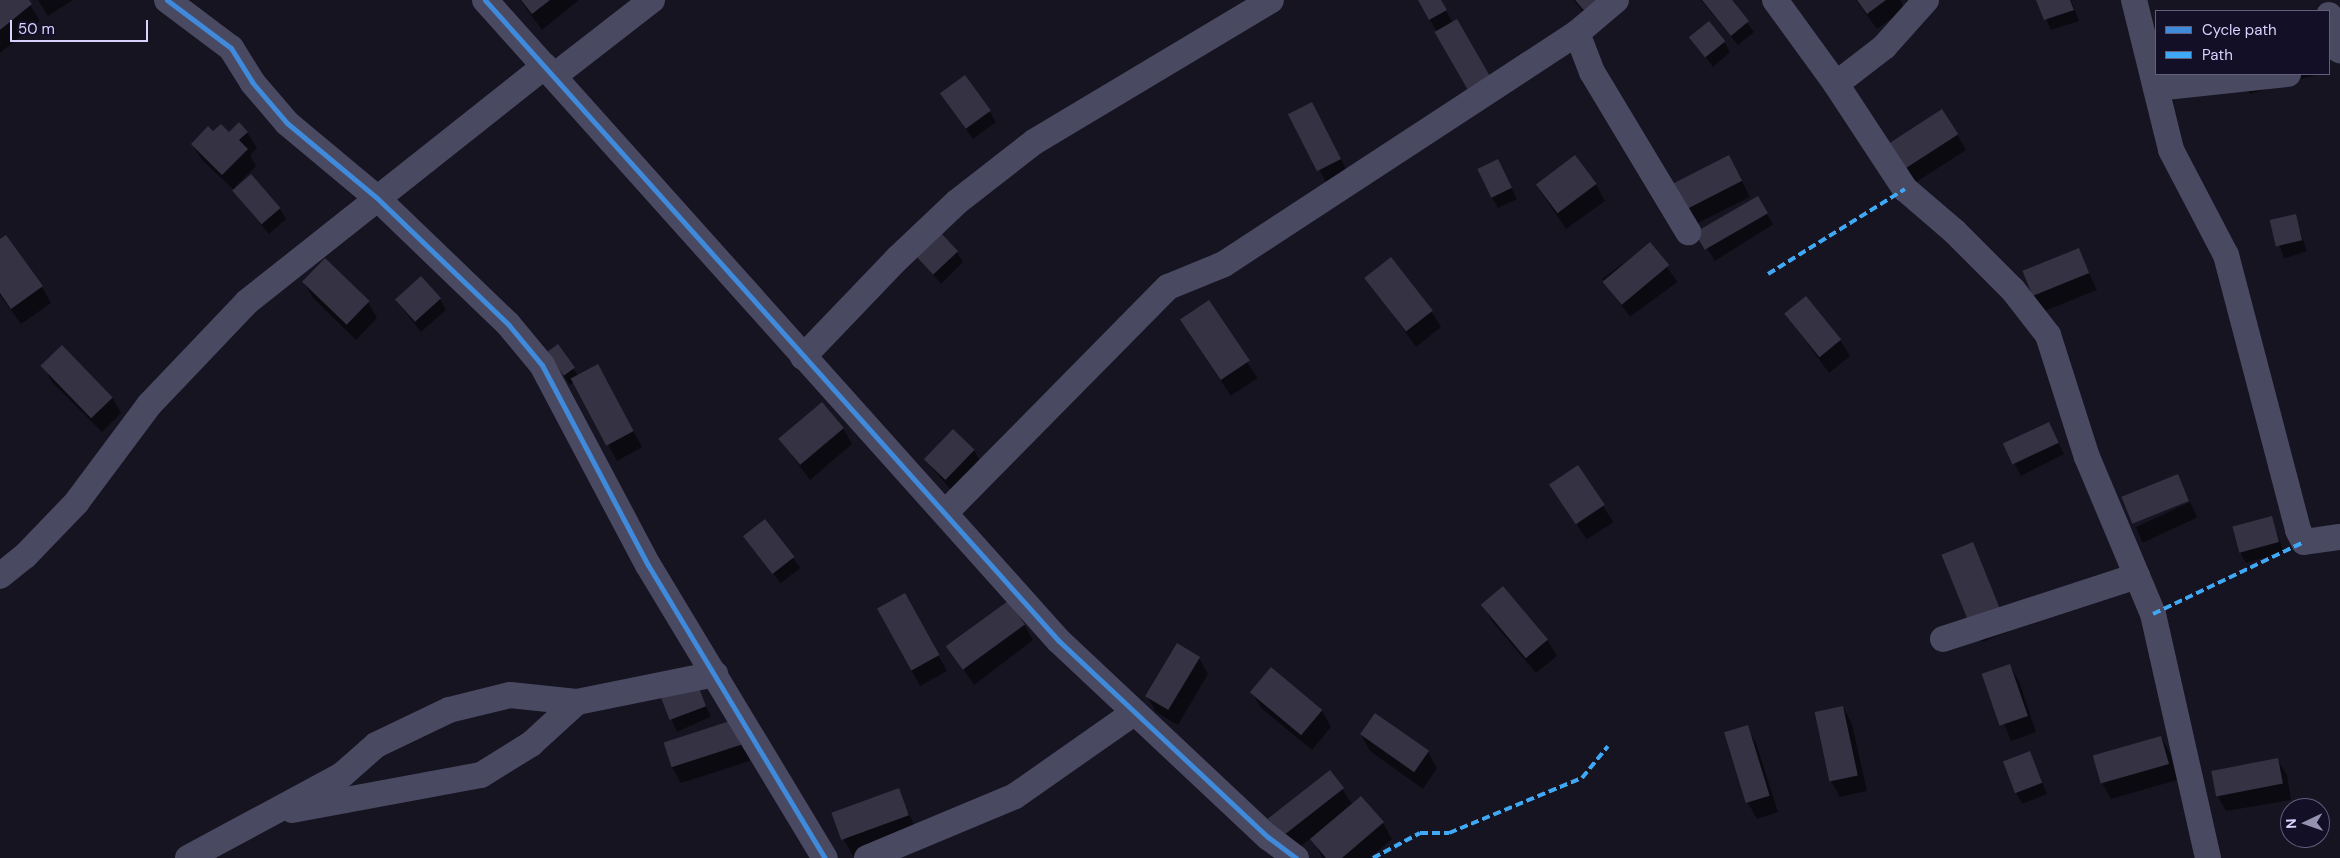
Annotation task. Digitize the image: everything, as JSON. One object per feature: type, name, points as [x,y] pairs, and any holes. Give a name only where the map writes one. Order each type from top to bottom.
[{"type":"street","points":[[167,0],[231,48],[252,82],[287,123],[377,198],[508,324],[542,365],[648,565],[825,858]]},
{"type":"street","points":[[485,0],[803,357],[946,512],[1059,641],[1268,836],[1296,858]]},
{"type":"street","points":[[0,576],[25,556],[76,504],[149,406],[247,302],[377,198],[549,71],[652,0]]},
{"type":"street","points":[[803,357],[950,208],[1034,142],[1271,0]]},
{"type":"street","points":[[946,512],[1168,287],[1224,264],[1577,33],[1616,0]]},
{"type":"street","points":[[1775,0],[1836,84],[1905,189],[1954,231],[2013,290],[2048,335],[2087,457],[2153,614],[2208,858]]},
{"type":"street","points":[[1836,84],[1884,47],[1926,0]]},
{"type":"street","points":[[2134,0],[2171,150],[2226,255],[2298,530],[2304,542],[2340,537]]},
{"type":"street","points":[[2330,18],[2340,50]]},
{"type":"street","points":[[1577,33],[1592,72],[1688,232]]},
{"type":"street","points":[[2156,88],[2279,75]]},
{"type":"street","points":[[1943,639],[2137,576]]},
{"type":"street","points":[[188,858],[342,775],[376,745],[449,710],[510,695],[577,702],[715,674]]},
{"type":"street","points":[[269,814],[481,775],[531,744],[577,702]]},
{"type":"street","points":[[867,858],[1015,796],[1135,712]]},
{"type":"building","points":[[0,0],[29,0],[32,4],[0,30]]},
{"type":"building","points":[[521,0],[550,0],[532,14]]},
{"type":"building","points":[[1418,0],[1441,0],[1447,10],[1429,20]]},
{"type":"building","points":[[1575,0],[1605,0],[1588,15]]},
{"type":"building","points":[[1702,0],[1732,0],[1749,21],[1731,36]]},
{"type":"building","points":[[1857,0],[1886,0],[1867,14]]},
{"type":"building","points":[[2036,0],[2070,0],[2074,10],[2044,20]]},
{"type":"building","points":[[1457,19],[1490,76],[1467,89],[1434,32]]},
{"type":"building","points":[[1709,21],[1725,41],[1705,58],[1689,37]]},
{"type":"building","points":[[965,75],[991,111],[966,129],[940,93]]},
{"type":"building","points":[[1312,102],[1341,159],[1317,171],[1288,114]]},
{"type":"building","points":[[1942,109],[1958,134],[1898,173],[1882,148]]},
{"type":"building","points":[[239,122],[248,132],[239,140],[248,149],[222,175],[191,144],[208,126],[213,131],[221,124],[229,132]]},
{"type":"building","points":[[1575,155],[1597,184],[1558,213],[1536,184]]},
{"type":"building","points":[[1729,155],[1742,181],[1687,209],[1674,183]]},
{"type":"building","points":[[1498,159],[1512,188],[1491,198],[1477,169]]},
{"type":"building","points":[[251,174],[281,208],[262,224],[232,190]]},
{"type":"building","points":[[1758,196],[1768,213],[1705,250],[1695,232]]},
{"type":"building","points":[[2296,214],[2302,240],[2276,246],[2270,220]]},
{"type":"building","points":[[941,233],[958,251],[933,274],[916,256]]},
{"type":"building","points":[[6,235],[43,286],[11,309],[0,293],[0,239]]},
{"type":"building","points":[[1650,242],[1669,265],[1622,305],[1603,282]]},
{"type":"building","points":[[2079,248],[2089,273],[2033,296],[2022,271]]},
{"type":"building","points":[[1391,257],[1433,311],[1406,332],[1364,278]]},
{"type":"building","points":[[325,258],[370,301],[347,325],[302,282]]},
{"type":"building","points":[[421,276],[441,298],[415,322],[395,299]]},
{"type":"building","points":[[1806,296],[1841,340],[1819,357],[1784,314]]},
{"type":"building","points":[[1209,300],[1250,361],[1221,380],[1180,320]]},
{"type":"building","points":[[558,344],[575,367],[564,376],[547,352]]},
{"type":"building","points":[[62,345],[113,398],[91,418],[40,366]]},
{"type":"building","points":[[598,364],[634,431],[606,446],[571,379]]},
{"type":"building","points":[[822,402],[844,428],[800,465],[778,439]]},
{"type":"building","points":[[2049,422],[2059,443],[2012,464],[2003,444]]},
{"type":"building","points":[[953,429],[975,450],[945,480],[924,459]]},
{"type":"building","points":[[1578,465],[1605,505],[1576,524],[1549,485]]},
{"type":"building","points":[[2178,474],[2189,501],[2132,524],[2121,497]]},
{"type":"building","points":[[2272,516],[2279,542],[2239,553],[2232,527]]},
{"type":"building","points":[[765,519],[795,557],[772,574],[743,536]]},
{"type":"building","points":[[1973,542],[2002,614],[1971,627],[1941,555]]},
{"type":"building","points":[[1503,586],[1548,640],[1526,658],[1481,605]]},
{"type":"building","points":[[905,593],[939,655],[911,671],[877,609]]},
{"type":"building","points":[[1008,601],[1025,624],[963,670],[946,646]]},
{"type":"building","points":[[1177,643],[1200,657],[1168,710],[1145,696]]},
{"type":"building","points":[[2010,664],[2028,716],[2000,726],[1982,674]]},
{"type":"building","points":[[1271,667],[1322,710],[1301,735],[1250,692]]},
{"type":"building","points":[[696,680],[706,706],[670,720],[660,694]]},
{"type":"building","points":[[1843,706],[1858,775],[1829,781],[1815,712]]},
{"type":"building","points":[[1375,713],[1429,751],[1414,772],[1360,734]]},
{"type":"building","points":[[733,720],[741,745],[672,767],[664,743]]},
{"type":"building","points":[[1748,725],[1770,796],[1746,803],[1724,732]]},
{"type":"building","points":[[2161,736],[2169,764],[2101,783],[2093,756]]},
{"type":"building","points":[[2030,751],[2042,783],[2015,793],[2003,761]]},
{"type":"building","points":[[2278,758],[2283,784],[2216,796],[2211,771]]},
{"type":"building","points":[[1330,770],[1344,788],[1282,837],[1268,819]]},
{"type":"building","points":[[899,788],[909,815],[841,840],[831,813]]},
{"type":"building","points":[[1361,796],[1384,822],[1342,858],[1326,858],[1310,839]]},
{"type":"marked path","points":[[1768,274],[1905,189]]},
{"type":"marked path","points":[[2153,614],[2304,542]]},
{"type":"marked path","points":[[1373,858],[1420,833],[1449,833],[1582,778],[1608,746]]},
{"type":"cycle path","points":[[167,0],[231,48],[252,82],[287,123],[377,198],[508,324],[542,365],[648,565],[825,858]]},
{"type":"cycle path","points":[[485,0],[1059,641],[1268,837],[1296,858]]}]
